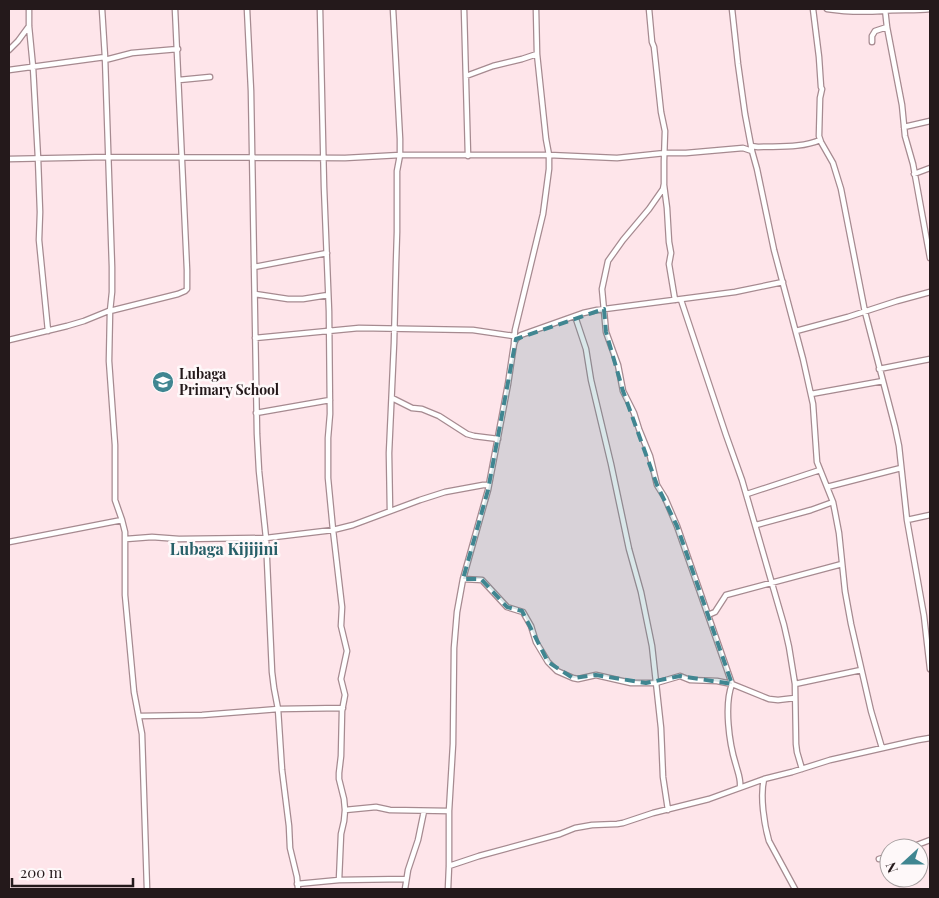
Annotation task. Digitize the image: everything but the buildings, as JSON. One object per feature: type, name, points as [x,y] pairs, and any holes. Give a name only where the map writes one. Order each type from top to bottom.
[{"type":"street","points":[[28,9],[38,158],[39,240],[48,331]]},
{"type":"street","points":[[102,9],[112,267],[109,361],[116,500],[126,539],[125,595],[135,699],[142,741],[148,889]]},
{"type":"street","points":[[9,340],[84,321],[110,310],[178,294],[187,289],[175,9]]},
{"type":"street","points":[[247,9],[251,91],[256,413],[259,471],[266,538],[272,672],[278,709],[290,848],[298,886],[339,880],[406,879]]},
{"type":"street","points":[[320,9],[329,330],[328,478],[342,607],[341,626],[347,651],[341,679],[345,695],[339,773],[345,817],[341,834],[339,880]]},
{"type":"street","points":[[390,511],[389,453],[397,232],[396,171],[400,155],[393,9]]},
{"type":"street","points":[[464,9],[468,156]]},
{"type":"street","points":[[448,889],[455,624],[463,579],[489,485],[514,336],[543,214],[549,169],[537,54],[536,9]]},
{"type":"street","points":[[649,9],[661,112],[665,130],[664,184],[671,253],[670,264],[678,300],[756,525],[784,625],[795,684],[796,744],[802,769]]},
{"type":"street","points":[[732,9],[742,94],[751,146],[782,282],[811,394],[816,454],[820,470],[833,502],[851,624],[871,711],[882,748]]},
{"type":"street","points":[[813,9],[822,89],[818,128],[820,140],[832,163],[840,189],[865,312],[895,427],[906,520],[924,616],[930,669]]},
{"type":"street","points":[[827,9],[864,13],[885,10],[909,11],[930,9]]},
{"type":"street","points":[[885,10],[900,92],[904,127],[930,258]]},
{"type":"street","points":[[9,50],[29,26]]},
{"type":"street","points":[[872,42],[872,36],[875,31],[887,27]]},
{"type":"street","points":[[9,70],[105,59],[151,50],[178,49]]},
{"type":"street","points":[[466,76],[492,66],[537,54]]},
{"type":"street","points":[[179,80],[210,77]]},
{"type":"street","points":[[904,127],[930,121]]},
{"type":"street","points":[[9,159],[108,157],[345,158],[400,155],[549,155],[617,158],[751,146],[804,145],[820,140]]},
{"type":"street","points":[[743,148],[751,146]]},
{"type":"street","points":[[914,174],[930,168]]},
{"type":"street","points":[[664,184],[663,189],[649,209],[608,260],[602,289],[606,332],[618,365],[624,391],[650,456],[657,485],[677,526],[732,684],[729,700],[729,728],[740,779],[740,788]]},
{"type":"street","points":[[254,267],[327,253]]},
{"type":"street","points":[[514,344],[521,335],[583,313],[735,292],[782,282]]},
{"type":"street","points":[[796,331],[930,292]]},
{"type":"street","points":[[255,294],[288,300],[328,295]]},
{"type":"street","points":[[575,316],[586,349],[591,380],[652,646],[661,728],[663,778],[668,810]]},
{"type":"street","points":[[255,338],[359,328],[473,330],[514,336]]},
{"type":"street","points":[[880,369],[930,359]]},
{"type":"street","points":[[811,394],[883,381]]},
{"type":"street","points":[[392,398],[412,408],[422,409],[439,416],[467,434],[498,439]]},
{"type":"street","points":[[256,413],[330,400]]},
{"type":"street","points":[[827,487],[901,468]]},
{"type":"street","points":[[746,494],[820,470]]},
{"type":"street","points":[[126,539],[152,537],[179,539],[266,538],[333,530],[445,492],[489,485]]},
{"type":"street","points":[[756,525],[833,502]]},
{"type":"street","points":[[906,520],[930,515]]},
{"type":"street","points":[[9,542],[122,520]]},
{"type":"street","points":[[708,615],[715,612],[726,595],[842,564]]},
{"type":"street","points":[[463,579],[482,580],[509,608],[522,612],[531,626],[536,642],[548,662],[557,671],[573,678],[578,679],[596,675],[632,682],[656,683],[680,676],[690,680],[717,681],[732,684],[769,699],[795,698]]},
{"type":"street","points":[[795,684],[861,670]]},
{"type":"street","points":[[139,716],[202,715],[278,709],[343,708]]},
{"type":"street","points":[[450,866],[478,856],[580,827],[617,824],[709,799],[764,779],[839,758],[930,738]]},
{"type":"street","points":[[764,779],[762,794],[769,841],[775,855],[796,889]]},
{"type":"street","points":[[345,810],[376,807],[390,810],[449,811]]},
{"type":"street","points":[[405,889],[424,811]]},
{"type":"highlighted area","points":[[604,309],[606,332],[623,391],[657,485],[677,526],[732,684],[680,676],[646,683],[596,675],[573,678],[548,662],[522,611],[507,607],[481,579],[463,579],[488,490],[516,339]]},
{"type":"place","name":"Lubaga Primary School","points":[[163,382]]},
{"type":"district","name":"Lubaga Kijijini","points":[[224,549]]}]
